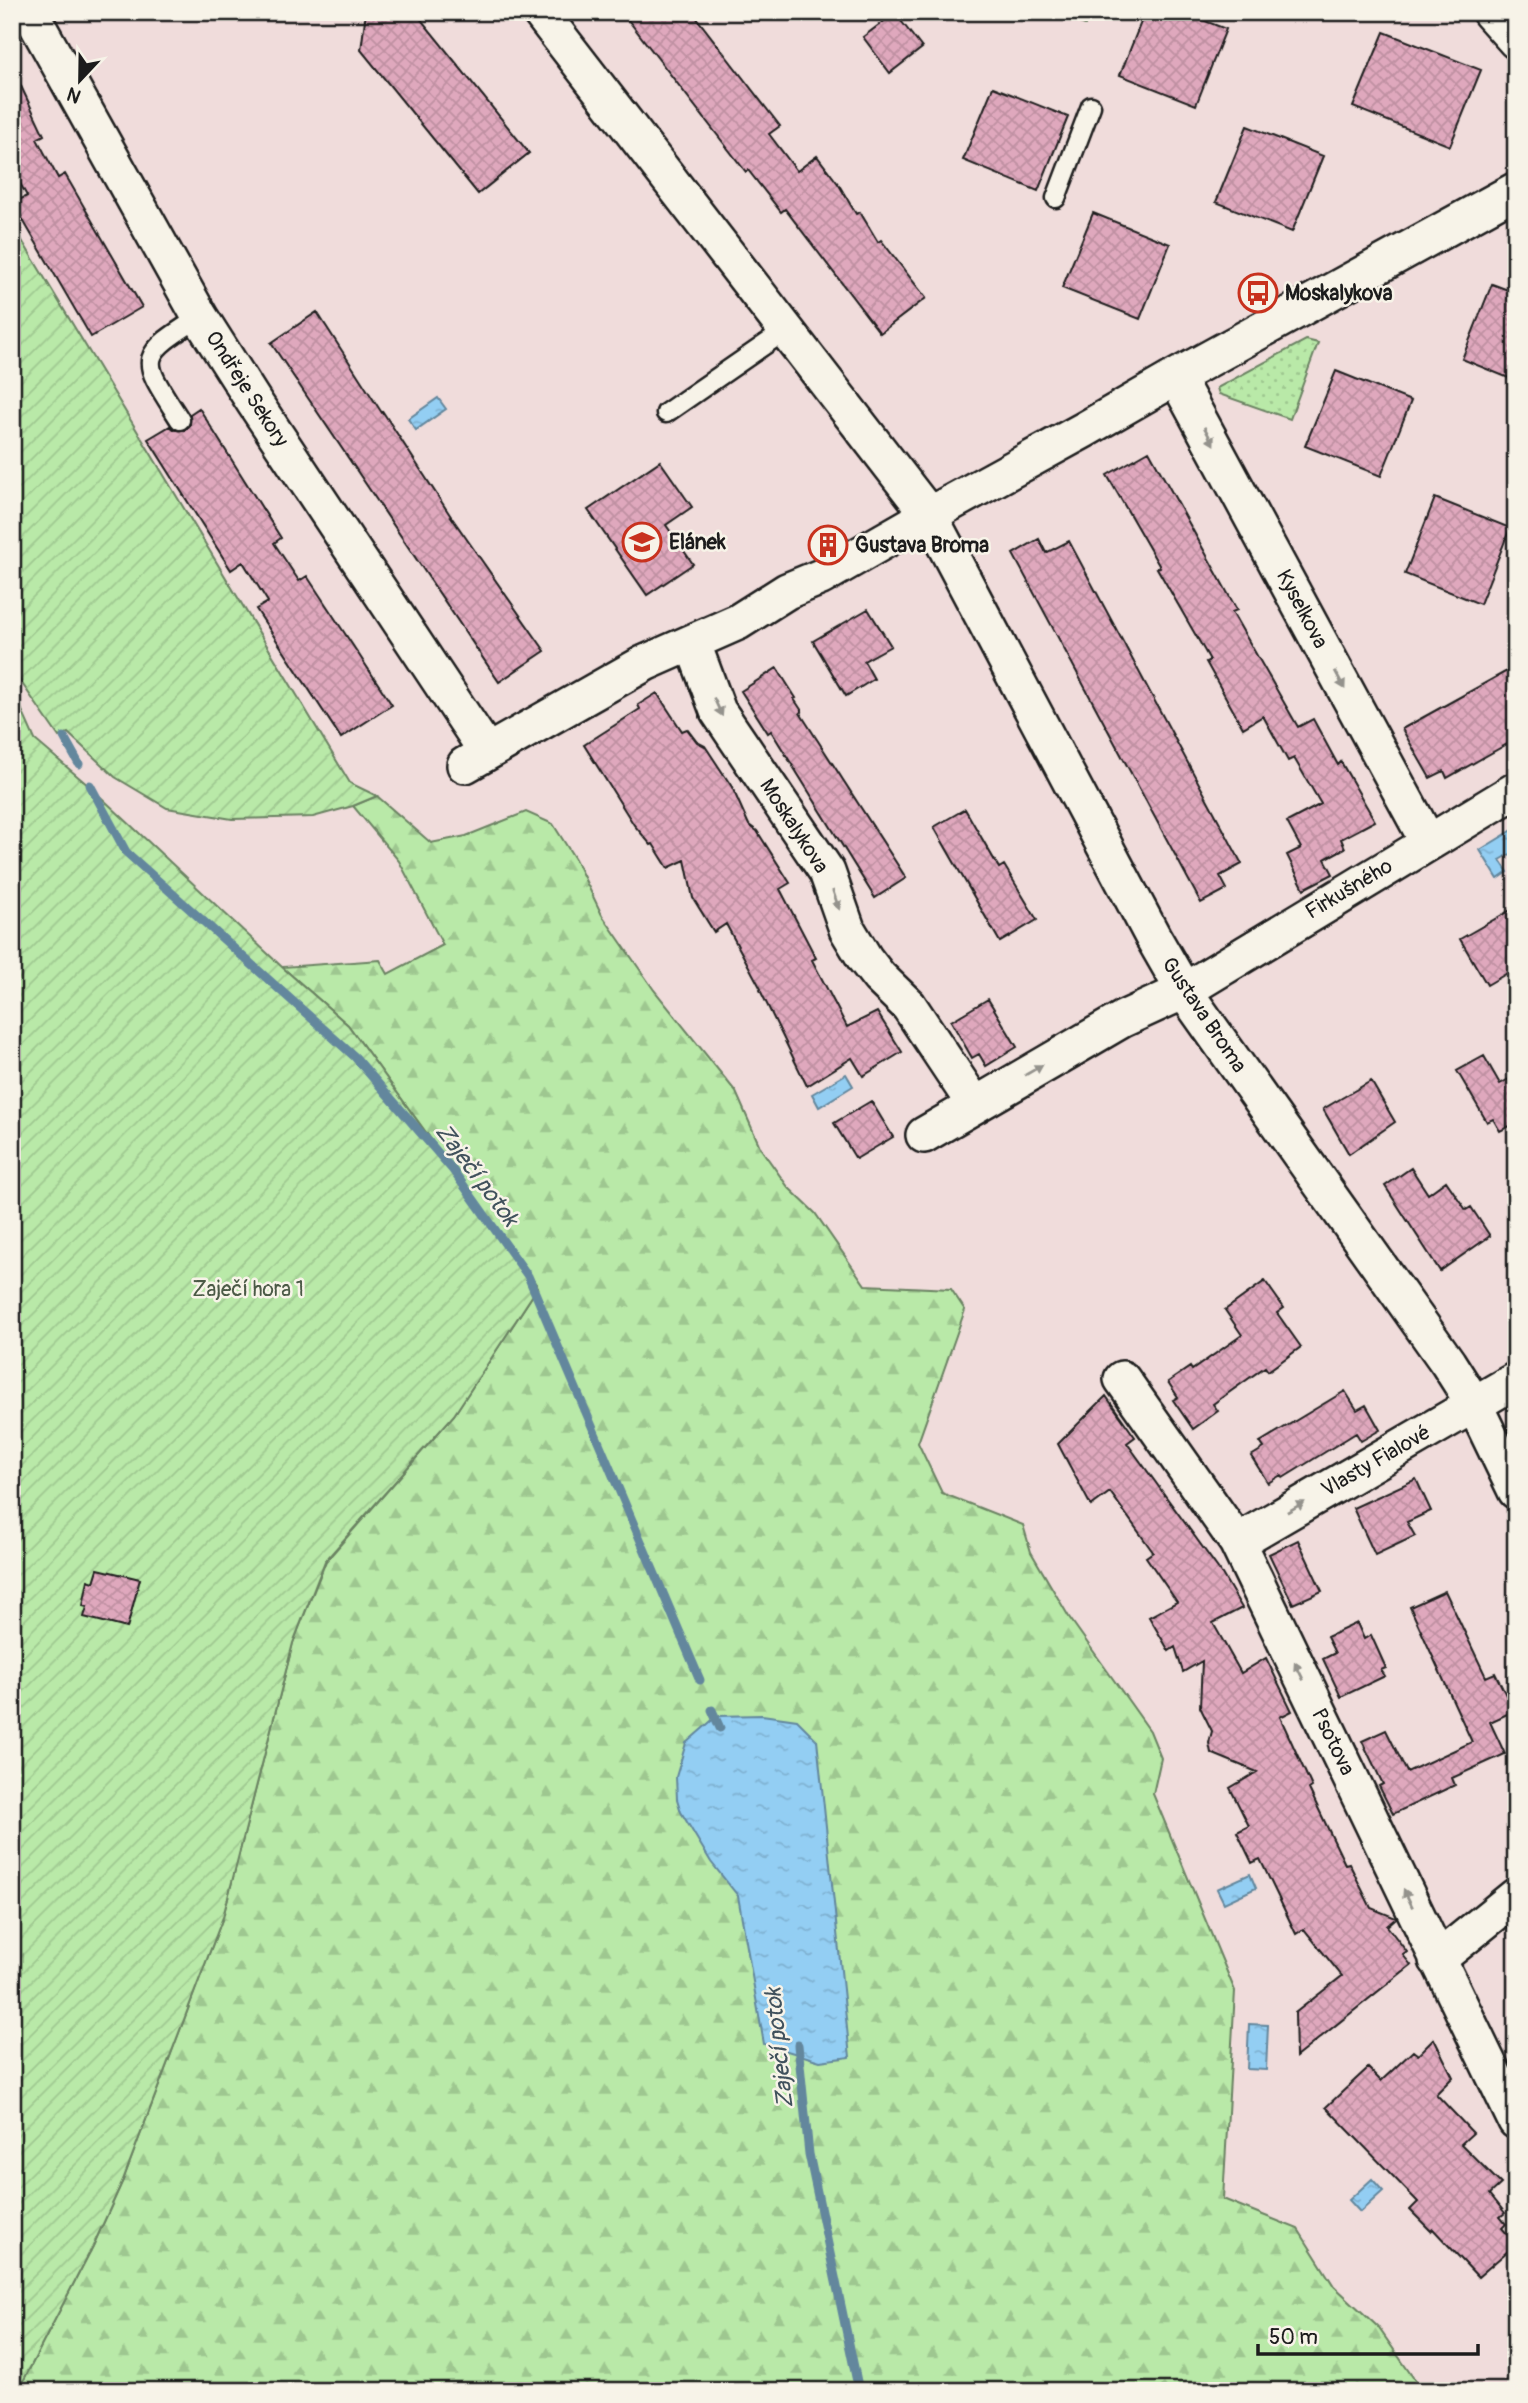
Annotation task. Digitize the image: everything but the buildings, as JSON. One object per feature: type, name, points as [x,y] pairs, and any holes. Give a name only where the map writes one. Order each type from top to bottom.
[{"type":"street","name":"Ondřeje Sekory","points":[[30,12],[200,317],[476,759],[645,663],[693,644]]},
{"type":"street","name":"Gustava Broma","points":[[540,12],[929,515],[1184,990],[1448,1363],[1474,1404],[1516,1491]]},
{"type":"street","points":[[1490,12],[1516,41]]},
{"type":"street","points":[[693,644],[738,622],[787,592],[821,577],[1516,190]]},
{"type":"street","name":"Kyselkova","points":[[1176,377],[1428,842]]},
{"type":"street","name":"Moskalykova","points":[[693,644],[718,710],[827,872],[847,929],[864,958],[909,1006],[975,1105]]},
{"type":"street","name":"Firkušného","points":[[1184,990],[1516,790]]},
{"type":"street","points":[[924,1135],[1123,1019],[1184,990]]},
{"type":"street","name":"Psotova","points":[[1122,1379],[1237,1542],[1516,2121]]},
{"type":"street","name":"Vlasty Fialové","points":[[1237,1542],[1516,1380]]},
{"type":"street","points":[[1437,1960],[1516,1896]]},
{"type":"lane","points":[[1056,198],[1091,106]]},
{"type":"lane","points":[[180,420],[155,380],[150,369],[150,358],[166,338],[200,317]]},
{"type":"lane","points":[[666,413],[786,330]]},
{"type":"green space","points":[[1061,12],[1090,12],[1085,25],[1065,18]]},
{"type":"green space","points":[[12,224],[350,783],[377,796],[313,817],[232,819],[167,808],[115,777],[68,733],[59,737],[12,669]]},
{"type":"green space","points":[[1306,340],[1318,343],[1290,419],[1219,394],[1217,388]]},
{"type":"green space","name":"Zaječí hora 1","points":[[12,688],[35,740],[89,786],[282,967],[348,1025],[538,1287],[454,1415],[325,1561],[293,1643],[223,1917],[123,2180],[93,2246],[18,2391],[12,2391]]},
{"type":"green space","points":[[377,796],[431,843],[466,836],[526,812],[553,824],[575,859],[602,915],[654,990],[736,1092],[761,1149],[788,1187],[815,1213],[865,1285],[951,1289],[965,1310],[918,1443],[942,1493],[1023,1525],[1031,1552],[1069,1617],[1150,1731],[1161,1758],[1153,1794],[1235,1991],[1223,2199],[1298,2229],[1334,2286],[1378,2327],[1419,2386],[1413,2391],[18,2391],[93,2246],[123,2180],[223,1917],[293,1643],[326,1561],[454,1415],[538,1287],[348,1025],[282,967],[380,960],[388,974],[443,945],[399,861],[353,806]]},
{"type":"water","points":[[438,398],[446,409],[416,430],[408,419]]},
{"type":"water","points":[[1516,828],[1516,851],[1500,860],[1508,872],[1498,879],[1480,850]]},
{"type":"water","points":[[846,1074],[853,1086],[819,1107],[812,1094]]},
{"type":"water","points":[[762,1715],[797,1720],[817,1740],[850,2057],[820,2061],[764,2044],[738,1896],[711,1862],[681,1812],[677,1799],[676,1777],[686,1743],[717,1716]]},
{"type":"water","points":[[1250,1874],[1256,1888],[1224,1903],[1217,1889]]},
{"type":"water","points":[[1249,2024],[1268,2025],[1266,2070],[1247,2069]]},
{"type":"water","points":[[1372,2179],[1383,2191],[1360,2212],[1349,2200]]},
{"type":"waterway","name":"Zaječí potok","points":[[64,737],[79,764]]},
{"type":"waterway","name":"Zaječí potok","points":[[90,785],[126,852],[355,1057],[452,1169],[528,1276],[700,1680]]},
{"type":"waterway","name":"Zaječí potok","points":[[712,1710],[720,1728]]},
{"type":"waterway","name":"Zaječí potok","points":[[798,2045],[809,2154],[859,2391]]},
{"type":"place","name":"Moskalykova","points":[[1258,293]]},
{"type":"place","name":"Elánek","points":[[642,542]]},
{"type":"place","name":"Gustava Broma","points":[[828,545]]}]
